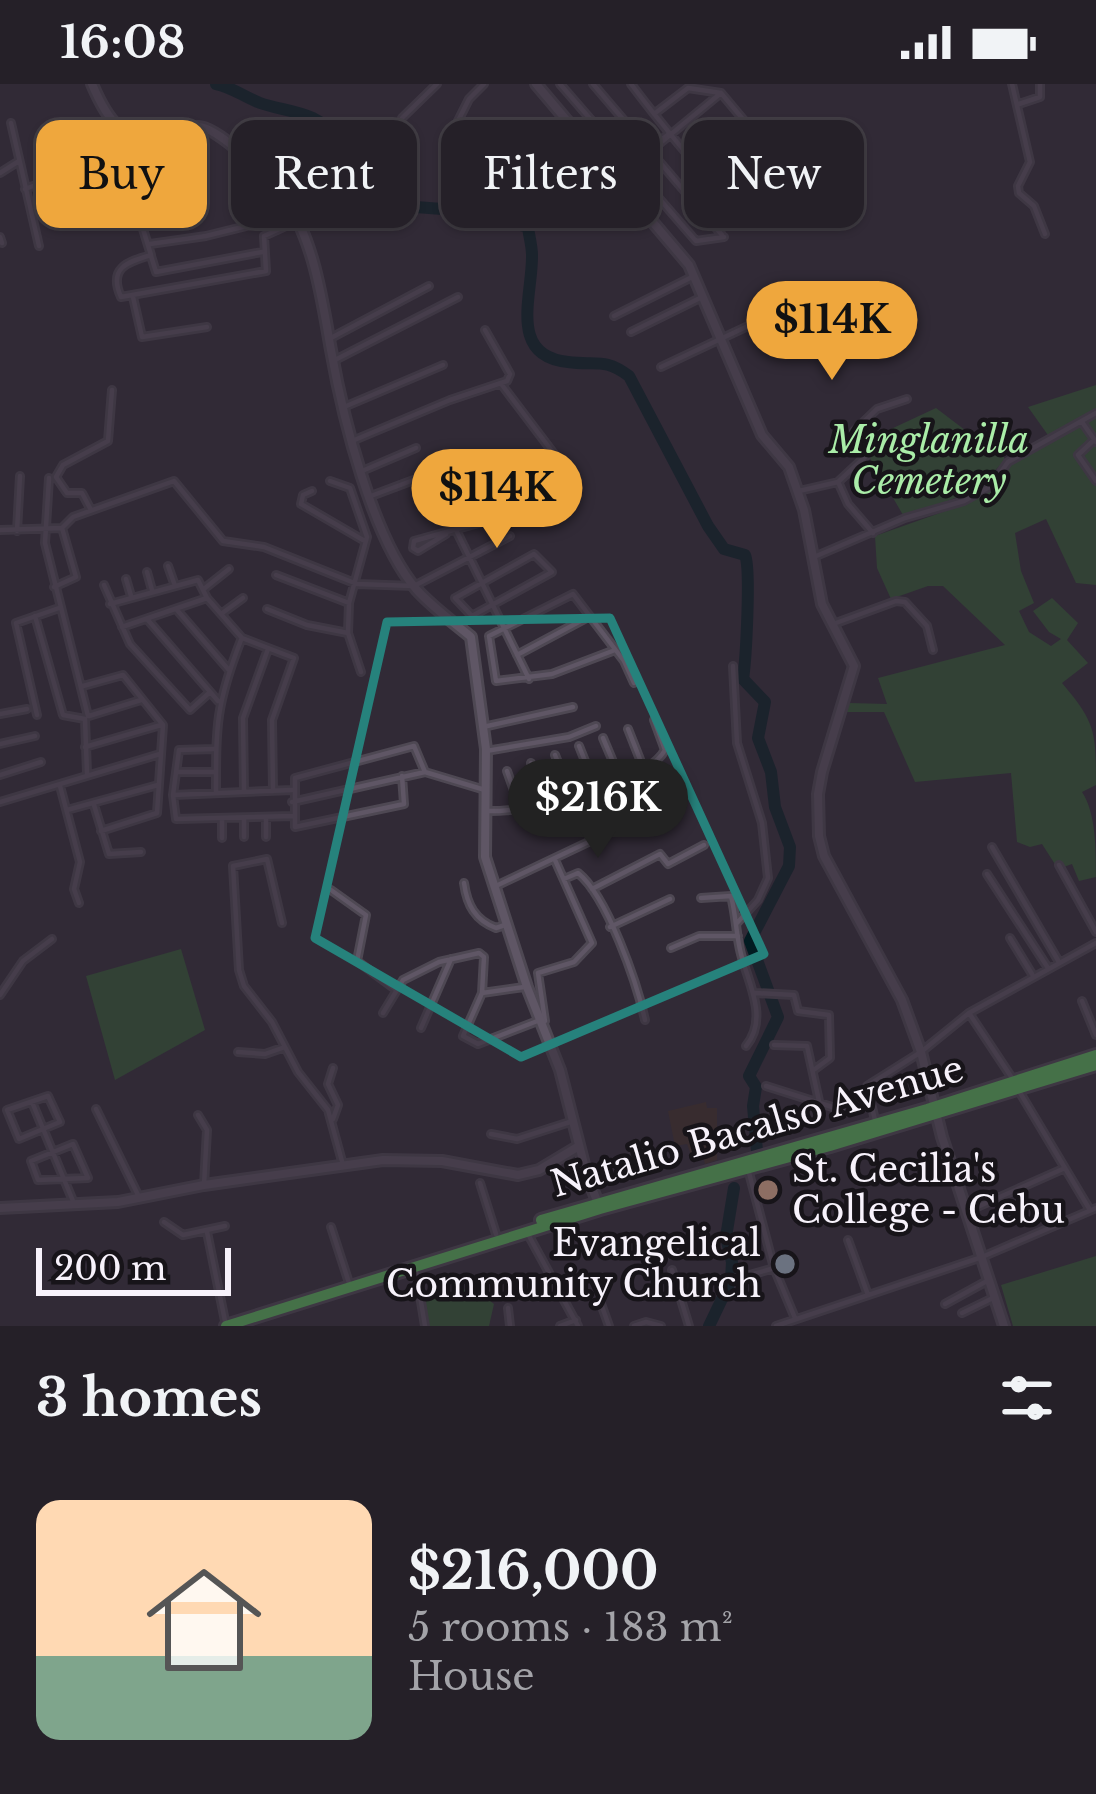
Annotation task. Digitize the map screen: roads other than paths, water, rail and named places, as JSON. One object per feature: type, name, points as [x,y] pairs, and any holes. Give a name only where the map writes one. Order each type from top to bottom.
[{"type":"highway","name":"Natalio Bacalso Avenue","points":[[1016,1086],[1096,1055]]},
{"type":"highway","name":"Natalio Bacalso Avenue","points":[[226,1326],[256,1321],[598,1205],[748,1168],[1096,1065]]},
{"type":"highway","name":"Natalio Bacalso Avenue","points":[[437,1258],[447,1250],[496,1234],[876,1123],[937,1110]]},
{"type":"street","points":[[92,84],[112,120]]},
{"type":"street","points":[[402,118],[437,84]]},
{"type":"street","points":[[459,120],[484,84]]},
{"type":"street","points":[[536,84],[565,120]]},
{"type":"street","points":[[560,84],[590,120]]},
{"type":"street","points":[[593,84],[624,120]]},
{"type":"street","points":[[631,84],[684,151]]},
{"type":"street","points":[[1012,84],[1030,162],[1019,193],[1034,206],[1045,233]]},
{"type":"street","points":[[1017,104],[1040,98],[1040,84]]},
{"type":"street","points":[[654,114],[688,86],[721,93],[744,120]]},
{"type":"street","points":[[660,141],[721,93]]},
{"type":"street","points":[[11,123],[39,246]]},
{"type":"street","points":[[0,173],[20,161]]},
{"type":"street","points":[[660,163],[724,237],[696,241],[660,201]]},
{"type":"street","points":[[25,189],[36,185]]},
{"type":"street","points":[[145,228],[156,272],[262,252]]},
{"type":"street","points":[[150,244],[246,228]]},
{"type":"street","points":[[152,255],[126,261],[118,268],[117,293],[133,297],[266,271],[262,252],[267,232],[275,228]]},
{"type":"street","points":[[298,228],[322,298],[352,441],[384,532],[414,586],[471,637],[486,751],[485,857],[560,1070],[598,1205]]},
{"type":"street","points":[[658,228],[694,276],[762,435],[789,467],[799,490],[822,604],[854,666],[822,772],[819,836],[824,856],[902,1000],[1004,1326]]},
{"type":"street","points":[[614,316],[694,276]]},
{"type":"street","points":[[329,340],[429,286]]},
{"type":"street","points":[[333,362],[458,296]]},
{"type":"street","points":[[133,297],[142,337],[208,327]]},
{"type":"street","points":[[631,332],[702,297]]},
{"type":"street","points":[[661,367],[785,309],[798,335],[814,330],[831,363],[855,345],[856,307]]},
{"type":"street","points":[[352,441],[450,400],[502,385],[510,374],[485,330]]},
{"type":"street","points":[[344,406],[443,365]]},
{"type":"street","points":[[502,385],[566,471]]},
{"type":"street","points":[[92,510],[82,493],[67,493],[56,477],[64,465],[109,441],[112,390]]},
{"type":"street","points":[[799,490],[838,482],[866,456],[854,431],[877,410],[908,399]]},
{"type":"street","points":[[814,557],[905,518],[964,501],[991,486],[1008,462],[1096,413]]},
{"type":"street","points":[[1081,421],[1095,441],[1078,456],[1096,481]]},
{"type":"street","points":[[362,471],[416,448]]},
{"type":"street","points":[[371,496],[435,472]]},
{"type":"street","points":[[17,531],[20,476]]},
{"type":"street","points":[[49,478],[43,530],[58,608],[83,686],[87,774]]},
{"type":"street","points":[[0,530],[62,527],[73,517],[174,481],[223,541],[264,547],[357,584],[414,586],[510,536]]},
{"type":"street","points":[[331,481],[350,488],[365,539],[349,603],[349,633],[361,672]]},
{"type":"street","points":[[838,482],[848,504],[873,533]]},
{"type":"street","points":[[312,491],[303,495],[301,504],[365,539],[384,532]]},
{"type":"street","points":[[446,533],[418,551],[413,548],[414,541],[493,519]]},
{"type":"street","points":[[54,587],[76,577],[62,527]]},
{"type":"street","points":[[457,530],[530,679]]},
{"type":"street","points":[[535,554],[552,569],[493,607],[471,616],[455,598],[535,554]]},
{"type":"street","points":[[168,566],[175,586]]},
{"type":"street","points":[[205,588],[229,569]]},
{"type":"street","points":[[147,572],[153,592]]},
{"type":"street","points":[[276,575],[349,603]]},
{"type":"street","points":[[126,579],[132,598]]},
{"type":"street","points":[[110,604],[198,580],[207,598],[242,638],[294,659],[272,720],[273,790]]},
{"type":"street","points":[[104,585],[130,644],[190,710],[209,693]]},
{"type":"street","points":[[615,650],[530,679],[494,680],[489,637],[572,594],[615,650],[634,683]]},
{"type":"street","points":[[121,628],[207,598]]},
{"type":"street","points":[[221,614],[243,598]]},
{"type":"street","points":[[830,625],[905,602],[927,626],[934,650]]},
{"type":"street","points":[[38,715],[16,624],[58,608]]},
{"type":"street","points":[[267,609],[307,625],[349,633]]},
{"type":"street","points":[[177,610],[229,670]]},
{"type":"street","points":[[34,615],[62,715],[87,718],[143,699]]},
{"type":"street","points":[[517,655],[590,616]]},
{"type":"street","points":[[147,619],[218,702]]},
{"type":"street","points":[[216,793],[218,702],[242,638]]},
{"type":"street","points":[[244,791],[243,718],[268,649]]},
{"type":"street","points":[[733,666],[737,742],[762,823],[768,878],[758,900],[737,923]]},
{"type":"street","points":[[83,686],[123,675],[163,725],[157,814],[101,831]]},
{"type":"street","points":[[483,727],[573,706]]},
{"type":"street","points":[[0,714],[27,709]]},
{"type":"street","points":[[485,811],[598,791],[645,772],[665,750],[654,720]]},
{"type":"street","points":[[86,747],[163,725]]},
{"type":"street","points":[[486,751],[569,736],[596,726]]},
{"type":"street","points":[[628,729],[645,772]]},
{"type":"street","points":[[0,744],[34,736]]},
{"type":"street","points":[[603,738],[622,783]]},
{"type":"street","points":[[402,776],[404,804],[298,829],[292,802],[295,778],[414,746],[425,772]]},
{"type":"street","points":[[579,746],[598,791]]},
{"type":"street","points":[[214,749],[178,751],[173,794],[176,819],[293,816]]},
{"type":"street","points":[[0,802],[160,754]]},
{"type":"street","points":[[555,754],[572,796]]},
{"type":"street","points":[[0,775],[41,763]]},
{"type":"street","points":[[531,763],[546,802]]},
{"type":"street","points":[[507,771],[520,807]]},
{"type":"street","points":[[176,772],[216,772]]},
{"type":"street","points":[[292,802],[425,772],[484,790]]},
{"type":"street","points":[[67,810],[158,785]]},
{"type":"street","points":[[60,786],[80,862],[74,889],[79,903]]},
{"type":"street","points":[[492,887],[641,818],[648,788]]},
{"type":"street","points":[[173,794],[292,790]]},
{"type":"street","points":[[93,802],[109,854],[142,852]]},
{"type":"street","points":[[266,817],[266,837]]},
{"type":"street","points":[[222,818],[222,838]]},
{"type":"street","points":[[244,818],[244,837]]},
{"type":"street","points":[[592,889],[659,854],[668,864],[704,844]]},
{"type":"street","points":[[992,847],[1060,962]]},
{"type":"street","points":[[282,923],[267,860],[233,866],[244,986],[333,1119],[343,1165]]},
{"type":"street","points":[[545,1033],[538,973],[574,962],[592,944],[555,860]]},
{"type":"street","points":[[1059,865],[1096,932]]},
{"type":"street","points":[[564,879],[578,873],[592,889],[632,967],[645,1020]]},
{"type":"street","points":[[987,874],[1048,968]]},
{"type":"street","points":[[464,884],[470,907],[480,920],[492,927],[508,924]]},
{"type":"street","points":[[331,890],[366,915],[357,961],[396,990]]},
{"type":"street","points":[[701,898],[731,896],[754,993],[756,1030],[746,1046]]},
{"type":"street","points":[[610,927],[670,898]]},
{"type":"street","points":[[671,947],[699,936],[739,936]]},
{"type":"street","points":[[1010,938],[1034,976]]},
{"type":"street","points":[[0,995],[23,961],[52,939]]},
{"type":"street","points":[[876,1123],[866,1087],[921,1052],[969,1013],[1096,943]]},
{"type":"street","points":[[382,1013],[403,980],[451,959],[479,953],[484,957],[482,993],[463,1036],[485,1042],[540,1020]]},
{"type":"street","points":[[422,1028],[451,959]]},
{"type":"street","points":[[482,993],[527,987]]},
{"type":"street","points":[[754,993],[794,995],[798,1011],[830,1015],[830,1058],[815,1069]]},
{"type":"street","points":[[1082,1001],[1096,1035]]},
{"type":"street","points":[[776,1326],[982,1257],[1093,1209],[969,1013]]},
{"type":"street","points":[[775,1046],[807,1046],[819,1102]]},
{"type":"street","points":[[238,1052],[265,1054],[285,1047]]},
{"type":"street","points":[[333,1067],[328,1084],[338,1105],[333,1119]]},
{"type":"street","points":[[766,1086],[848,1112],[870,1105]]},
{"type":"street","points":[[48,1096],[61,1120],[44,1130],[20,1139],[6,1113],[48,1096]]},
{"type":"street","points":[[32,1102],[73,1204]]},
{"type":"street","points":[[96,1109],[139,1197]]},
{"type":"street","points":[[198,1115],[207,1130],[204,1185]]},
{"type":"street","points":[[491,1134],[517,1139],[573,1121]]},
{"type":"street","points":[[73,1144],[88,1177],[40,1181],[30,1165],[54,1150],[73,1144]]},
{"type":"street","points":[[0,1208],[118,1202],[204,1185],[408,1159],[518,1175],[539,1170],[579,1146]]},
{"type":"street","points":[[748,1168],[774,1268],[795,1318]]},
{"type":"street","points":[[966,1212],[1067,1168]]},
{"type":"street","points":[[480,1184],[496,1234]]},
{"type":"street","points":[[164,1222],[182,1234],[225,1226]]},
{"type":"street","points":[[331,1226],[350,1286]]},
{"type":"street","points":[[527,1231],[577,1323],[560,1326]]},
{"type":"street","points":[[207,1232],[226,1326]]},
{"type":"street","points":[[848,1240],[868,1295]]},
{"type":"street","points":[[415,1266],[425,1326]]},
{"type":"street","points":[[706,1280],[774,1268]]},
{"type":"street","points":[[672,1270],[689,1326]]},
{"type":"street","points":[[945,1304],[989,1280]]},
{"type":"street","points":[[962,1313],[995,1297]]},
{"type":"street","points":[[600,1301],[610,1326]]},
{"type":"street","points":[[508,1308],[511,1326]]},
{"type":"street","points":[[634,1326],[646,1322],[662,1326]]},
{"type":"waterway","points":[[216,84],[321,123],[334,139],[320,156],[323,166],[371,183],[387,196],[416,207],[468,211],[528,227],[532,255],[528,321],[537,348],[549,357],[606,364],[629,376],[708,526],[724,549],[745,555],[748,595],[743,679],[765,702],[758,738],[790,847],[789,866],[750,941],[778,1017],[749,1076],[756,1087],[757,1151]]},
{"type":"waterway","points":[[709,1326],[731,1280],[726,1237],[734,1188]]},
{"type":"place","name":"St. Cecilia's College - Cebu","points":[[768,1190]]},
{"type":"place","name":"Evangelical Community Church","points":[[785,1264]]},
{"type":"park label","name":"Minglanilla Cemetery","points":[[929,460]]}]
